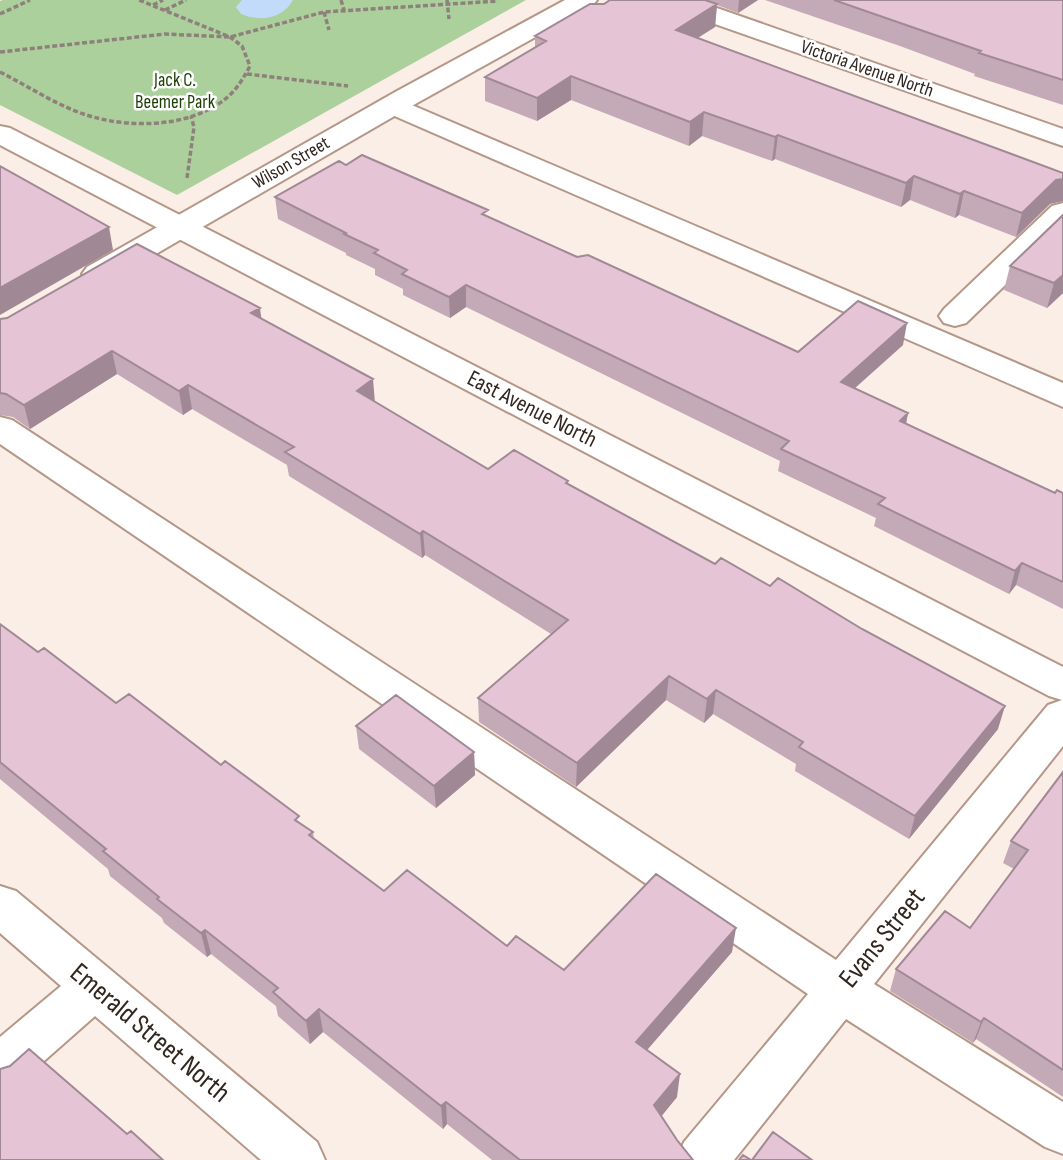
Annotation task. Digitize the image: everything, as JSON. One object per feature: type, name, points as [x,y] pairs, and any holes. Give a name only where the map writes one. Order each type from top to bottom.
[{"type":"street","name":"Wilson Street","points":[[72,289],[170,222],[584,0]]},
{"type":"street","name":"Victoria Avenue North","points":[[670,0],[1063,138]]},
{"type":"street","points":[[400,101],[1063,396]]},
{"type":"street","name":"East Avenue North","points":[[0,134],[1063,685]]},
{"type":"street","points":[[955,316],[1063,212]]},
{"type":"street","points":[[0,428],[841,989],[1063,1130]]},
{"type":"street","name":"Evans Street","points":[[702,1160],[1063,716]]},
{"type":"street","name":"Emerald Street North","points":[[0,905],[299,1160]]},
{"type":"street","points":[[0,1069],[95,986]]},
{"type":"path","points":[[0,14],[30,0]]},
{"type":"path","points":[[0,72],[90,116],[115,122],[164,122],[191,116],[223,101],[239,88],[250,66],[242,46],[230,37],[139,0]]},
{"type":"path","points":[[153,5],[163,0]]},
{"type":"path","points":[[165,10],[186,0]]},
{"type":"path","points":[[341,0],[344,10]]},
{"type":"path","points":[[0,52],[165,34],[230,37],[324,12],[447,2],[500,1]]},
{"type":"path","points":[[447,2],[449,19]]},
{"type":"path","points":[[324,12],[329,30]]},
{"type":"path","points":[[247,74],[376,89],[400,101]]},
{"type":"path","points":[[170,222],[187,180],[194,127],[191,116]]},
{"type":"green space","name":"Jack C. Beemer Park","points":[[526,0],[177,195],[0,105],[0,1]]},
{"type":"water","points":[[242,0],[293,0],[277,15],[256,18],[241,14],[236,7]]},
{"type":"building","points":[[610,0],[705,0],[717,4],[676,30],[1063,173],[1063,179],[1056,180],[1022,213],[964,191],[960,194],[914,176],[906,183],[778,135],[775,137],[704,112],[690,122],[571,76],[537,98],[485,77],[546,41],[535,36],[590,4],[604,4]]},
{"type":"building","points":[[834,0],[1063,0],[1063,80],[979,53],[981,51]]},
{"type":"building","points":[[362,155],[488,210],[482,214],[577,257],[588,255],[798,352],[858,301],[907,323],[841,382],[908,413],[900,421],[1055,493],[1057,490],[1063,493],[1063,582],[1022,563],[1015,571],[878,504],[885,498],[781,449],[789,441],[466,285],[449,297],[402,274],[407,270],[374,253],[378,250],[275,197],[339,161],[346,165]]},
{"type":"building","points":[[0,166],[109,227],[0,288]]},
{"type":"building","points":[[1063,215],[1063,275],[1054,283],[1010,266]]},
{"type":"building","points":[[137,244],[260,308],[251,313],[373,379],[357,391],[488,469],[514,450],[568,481],[566,483],[715,564],[721,558],[770,586],[778,578],[862,629],[1005,706],[915,816],[799,747],[803,742],[716,690],[707,699],[669,676],[577,763],[478,698],[568,620],[423,531],[420,534],[285,452],[294,447],[188,385],[179,391],[112,351],[24,405],[0,393],[0,319],[7,318]]},
{"type":"building","points":[[0,624],[38,652],[44,648],[116,703],[129,694],[221,765],[225,761],[299,816],[295,820],[313,832],[309,835],[384,891],[407,870],[507,946],[516,936],[564,970],[656,874],[736,928],[636,1042],[680,1074],[654,1105],[693,1160],[520,1160],[446,1102],[441,1106],[319,1009],[306,1021],[273,992],[278,988],[205,930],[201,933],[157,899],[159,897],[103,851],[106,849],[0,762]]},
{"type":"building","points":[[396,695],[474,752],[434,786],[356,726]]},
{"type":"building","points":[[1063,772],[1063,1070],[984,1018],[981,1022],[896,969],[945,911],[970,928],[1028,850],[1011,841]]},
{"type":"building","points":[[29,1049],[127,1134],[131,1131],[163,1160],[0,1160],[0,1069],[10,1066]]},
{"type":"building","points":[[773,1132],[812,1160],[752,1160]]}]
